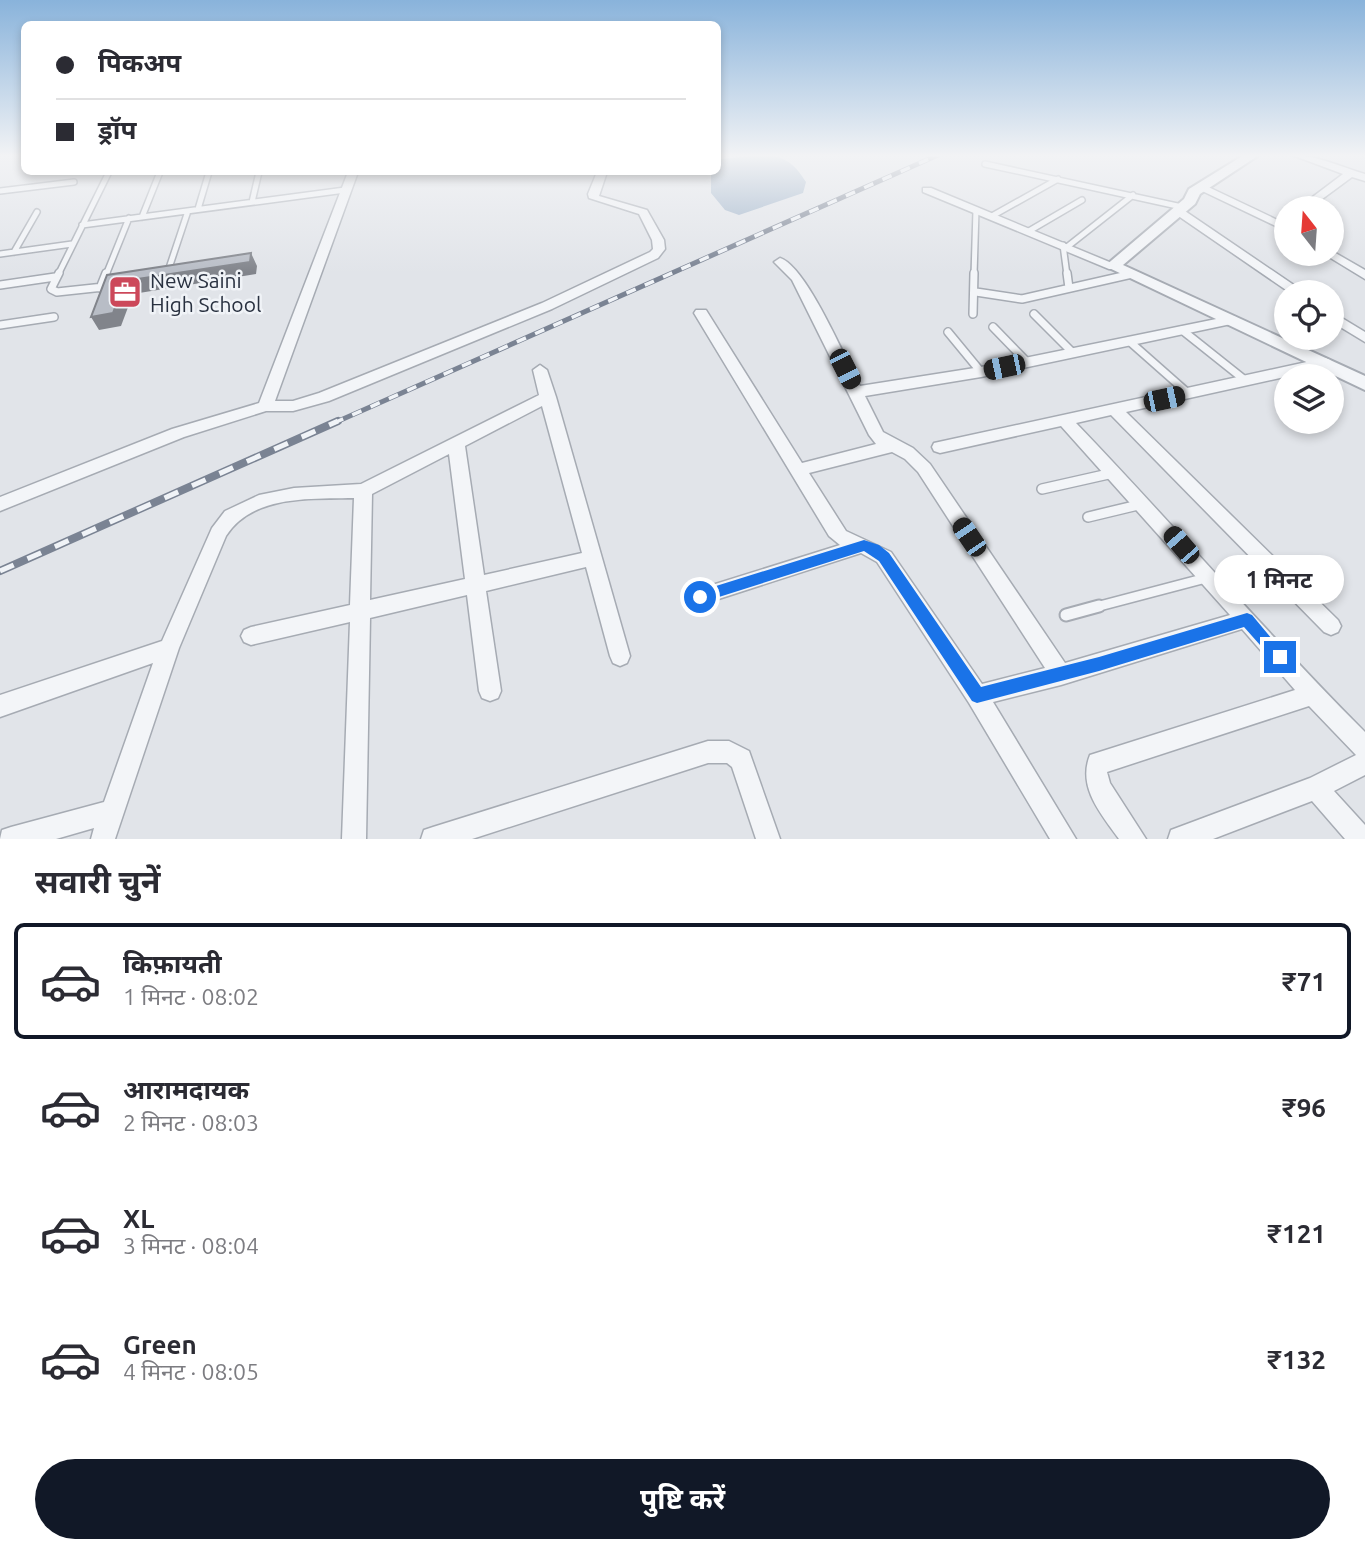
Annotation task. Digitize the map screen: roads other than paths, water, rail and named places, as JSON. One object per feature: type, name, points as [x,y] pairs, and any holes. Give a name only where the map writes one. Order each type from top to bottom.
[{"type":"street","points":[[265,406],[343,194]]},
{"type":"street","points":[[0,504],[178,433],[265,406],[293,406],[324,397],[547,306],[654,254],[659,249],[658,240],[643,212],[595,198],[593,194]]},
{"type":"street","points":[[937,194],[1132,274],[1365,384]]},
{"type":"street","points":[[1112,266],[1201,194]]},
{"type":"street","points":[[1219,194],[1274,219]]},
{"type":"street","points":[[1184,206],[1281,280]]},
{"type":"street","points":[[780,262],[797,278],[877,435],[884,443],[903,450],[924,468],[1061,675]]},
{"type":"street","points":[[1344,262],[1365,275]]},
{"type":"street","points":[[701,313],[839,536],[845,541],[874,549],[884,557],[977,696],[1064,839]]},
{"type":"street","points":[[857,392],[981,372],[1231,320]]},
{"type":"street","points":[[1344,324],[1365,338]]},
{"type":"street","points":[[940,447],[1325,363]]},
{"type":"street","points":[[540,370],[620,656]]},
{"type":"street","points":[[103,839],[169,648],[218,533],[229,518],[262,502],[304,493],[363,491],[548,397]]},
{"type":"street","points":[[1115,410],[1331,626]]},
{"type":"street","points":[[1065,421],[1313,695],[1365,748]]},
{"type":"street","points":[[456,443],[490,691]]},
{"type":"street","points":[[798,470],[891,446]]},
{"type":"street","points":[[354,839],[363,491]]},
{"type":"street","points":[[700,597],[864,545]]},
{"type":"street","points":[[251,636],[593,558]]},
{"type":"street","points":[[977,696],[1061,675],[1247,620]]},
{"type":"street","points":[[0,706],[169,648]]},
{"type":"street","points":[[1134,839],[1097,785],[1094,774],[1098,763],[1313,695]]},
{"type":"street","points":[[433,839],[708,752],[729,752],[741,759],[768,839]]},
{"type":"street","points":[[1180,839],[1316,788],[1365,762]]},
{"type":"street","points":[[1316,788],[1361,839]]},
{"type":"street","points":[[11,839],[114,811]]},
{"type":"lane","points":[[98,194],[55,277],[52,292],[127,284]]},
{"type":"lane","points":[[142,217],[151,194]]},
{"type":"lane","points":[[198,209],[202,194]]},
{"type":"lane","points":[[252,202],[254,194]]},
{"type":"lane","points":[[82,225],[313,194]]},
{"type":"lane","points":[[992,216],[1031,194]]},
{"type":"lane","points":[[1129,194],[1184,206]]},
{"type":"lane","points":[[1069,288],[1065,246],[1133,195]]},
{"type":"lane","points":[[1029,232],[1082,200]]},
{"type":"lane","points":[[973,314],[976,292],[976,210]]},
{"type":"lane","points":[[178,277],[166,279],[188,211]]},
{"type":"lane","points":[[14,252],[37,212]]},
{"type":"lane","points":[[100,288],[129,218]]},
{"type":"lane","points":[[0,254],[72,244]]},
{"type":"lane","points":[[976,292],[1022,299],[1132,274]]},
{"type":"lane","points":[[0,285],[55,277]]},
{"type":"lane","points":[[1034,314],[1073,353]]},
{"type":"lane","points":[[0,325],[54,317]]},
{"type":"lane","points":[[993,327],[1027,362]]},
{"type":"lane","points":[[1182,330],[1246,381]]},
{"type":"lane","points":[[948,332],[981,372]]},
{"type":"lane","points":[[1129,341],[1189,394]]},
{"type":"lane","points":[[1042,489],[1113,473]]},
{"type":"lane","points":[[1088,517],[1142,504]]},
{"type":"lane","points":[[1066,615],[1209,577]]},
{"type":"water","points":[[712,194],[800,194],[739,215],[725,210]]},
{"type":"railway","points":[[334,423],[850,194]]},
{"type":"railway","points":[[0,571],[338,421]]},
{"type":"place","name":"New Saini High School","points":[[125,292]]}]
